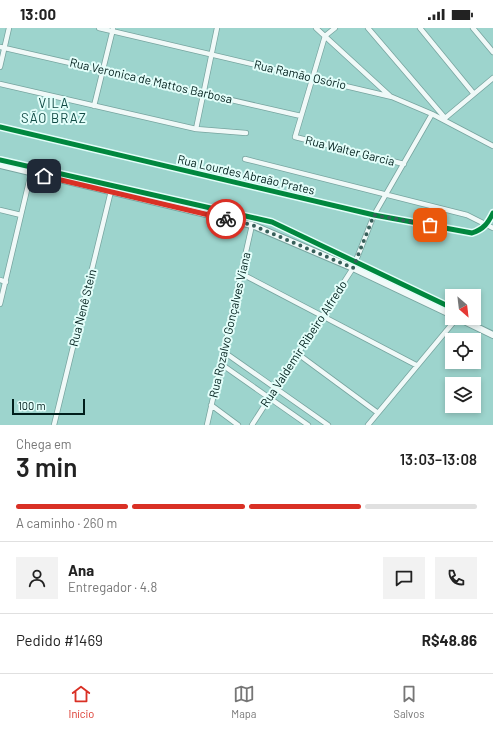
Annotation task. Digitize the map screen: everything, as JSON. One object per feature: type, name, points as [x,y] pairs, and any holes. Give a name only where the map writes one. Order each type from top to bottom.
[{"type":"street","points":[[0,67],[2,47],[9,28]]},
{"type":"street","name":"Rua Ramão Osório","points":[[99,28],[113,29],[392,97],[444,119],[493,146]]},
{"type":"street","points":[[196,129],[217,28]]},
{"type":"street","points":[[316,28],[392,97]]},
{"type":"street","points":[[301,116],[325,36],[335,28]]},
{"type":"street","points":[[368,28],[444,119],[493,78]]},
{"type":"street","points":[[420,28],[474,94]]},
{"type":"street","points":[[473,28],[493,52]]},
{"type":"street","points":[[94,106],[113,29]]},
{"type":"street","name":"Rua Veronica de Mattos Barbosa","points":[[2,47],[301,116]]},
{"type":"street","points":[[0,84],[196,129],[246,133]]},
{"type":"street","name":"Rua Valdemir Ribeiro Alfredo","points":[[252,425],[353,268],[374,215],[432,114]]},
{"type":"street","name":"Rua Walter Garcia","points":[[301,116],[295,137],[404,164]]},
{"type":"street","name":"Rua Lourdes Abraão Prates","points":[[0,127],[374,215],[472,233],[480,230],[487,224]]},
{"type":"street","points":[[245,159],[467,215],[493,228]]},
{"type":"street","points":[[0,165],[252,225],[353,268],[445,312]]},
{"type":"street","points":[[0,304],[31,172]]},
{"type":"street","name":"Rua Nenê Stein","points":[[54,425],[111,192]]},
{"type":"street","points":[[0,210],[21,215]]},
{"type":"street","points":[[487,224],[493,213]]},
{"type":"street","name":"Rua Rozalvo Gonçalves Viana","points":[[208,425],[211,405],[252,225]]},
{"type":"street","points":[[242,274],[323,315],[416,365]]},
{"type":"street","points":[[0,280],[6,282]]},
{"type":"street","points":[[368,425],[416,365],[451,325]]},
{"type":"street","points":[[472,325],[493,335]]},
{"type":"street","points":[[224,352],[276,387],[328,425]]},
{"type":"street","points":[[298,354],[378,412]]},
{"type":"street","points":[[221,364],[308,425]]},
{"type":"street","points":[[211,405],[238,425]]},
{"type":"cycle path","points":[[0,127],[374,215],[472,233],[480,230],[493,213]]},
{"type":"cycle path","points":[[0,160],[272,222],[445,305]]},
{"type":"way so far","points":[[226,219],[252,225],[353,268],[374,215],[430,225]]},
{"type":"district","name":"VILA SÃO BRAZ","points":[[54,110]]},
{"type":"route","points":[[44,176],[226,219]]}]
